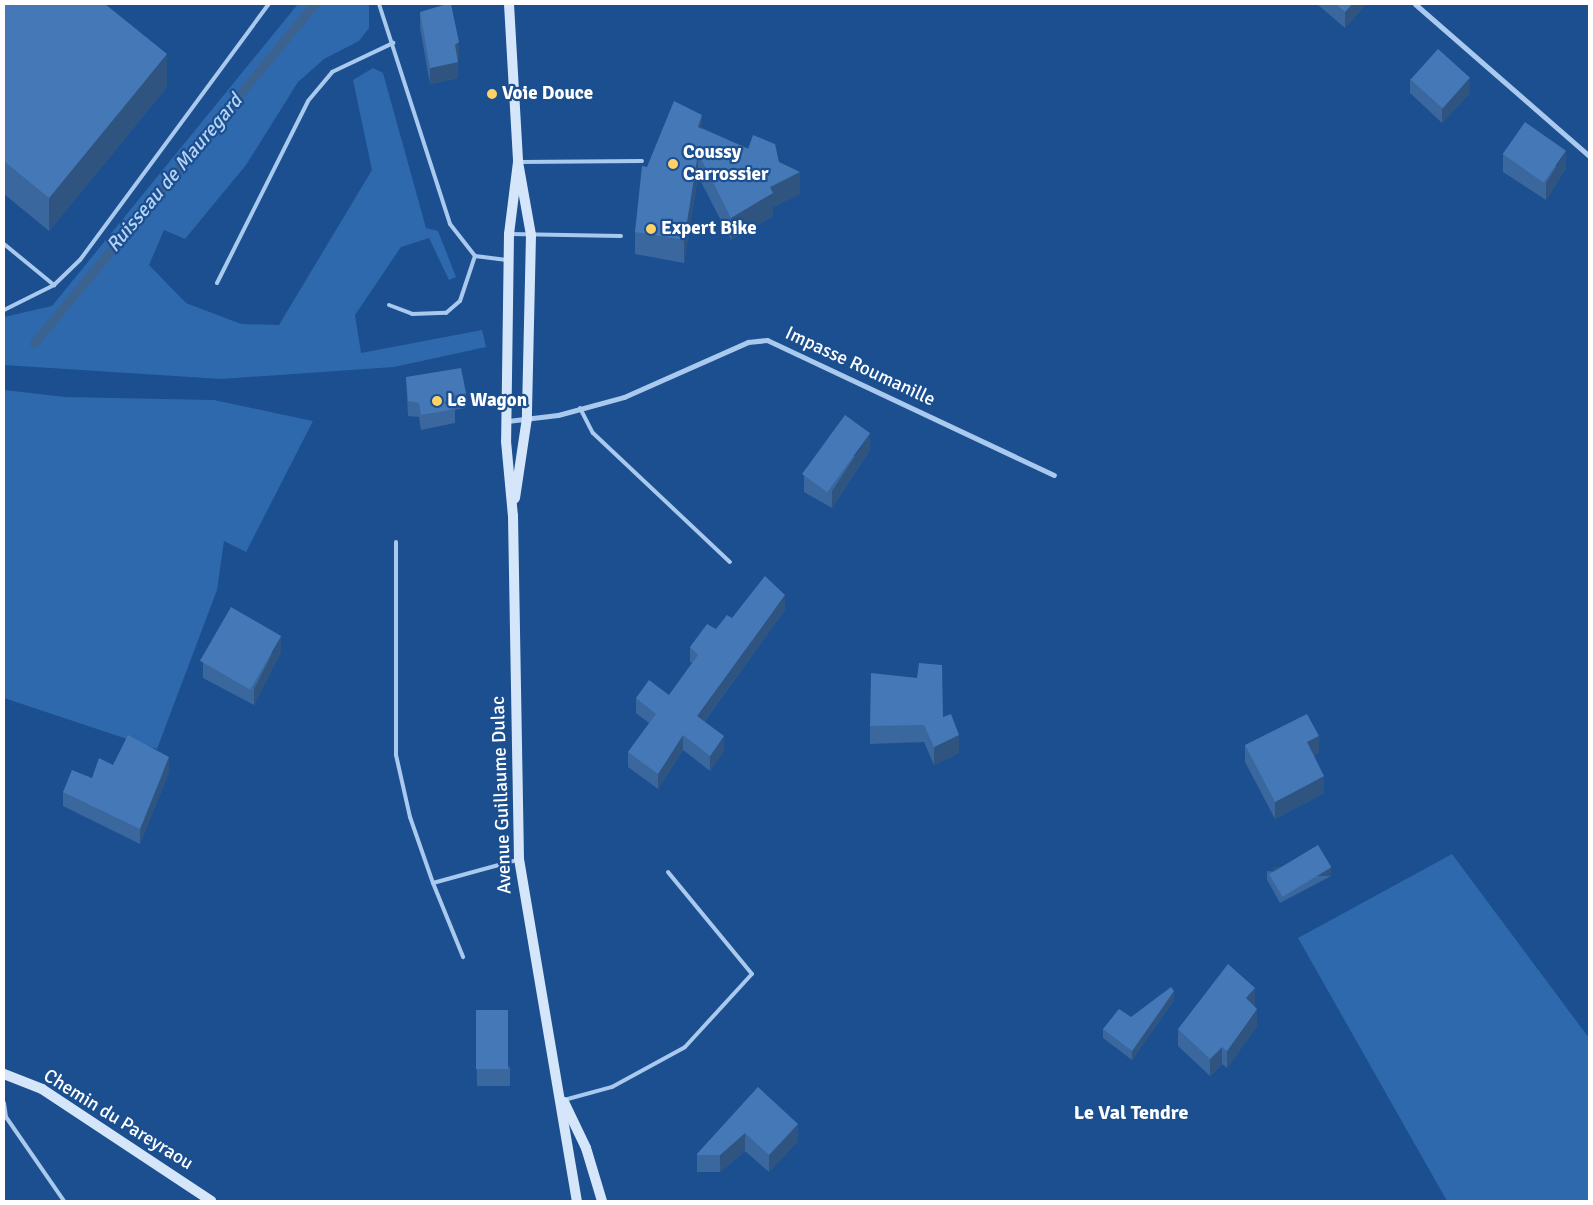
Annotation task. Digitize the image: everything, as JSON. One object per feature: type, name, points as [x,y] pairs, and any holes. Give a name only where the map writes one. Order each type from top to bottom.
[{"type":"main road","name":"Avenue Guillaume Dulac","points":[[509,4],[518,162],[531,234],[527,418],[513,516]]},
{"type":"main road","name":"Avenue Guillaume Dulac","points":[[518,162],[509,234],[506,421],[513,516],[519,859],[526,918],[563,1100],[566,1156],[577,1201]]},
{"type":"main road","name":"Chemin du Pareyraou","points":[[4,1074],[42,1089],[211,1201]]},
{"type":"main road","name":"Avenue Guillaume Dulac","points":[[563,1100],[586,1148],[602,1201]]},
{"type":"street","points":[[1415,4],[1589,156]]},
{"type":"street","name":"Impasse Roumanille","points":[[506,421],[580,408],[624,397],[748,342],[767,340],[1054,474]]},
{"type":"lane","points":[[4,310],[54,285],[80,260],[268,4]]},
{"type":"lane","points":[[379,4],[450,224],[475,256],[509,260]]},
{"type":"lane","points":[[217,283],[308,101],[332,72],[393,43]]},
{"type":"lane","points":[[518,162],[642,161]]},
{"type":"lane","points":[[509,234],[620,236]]},
{"type":"lane","points":[[4,244],[54,285]]},
{"type":"lane","points":[[389,305],[412,314],[446,313],[460,301],[475,256]]},
{"type":"lane","points":[[580,408],[592,433],[730,562]]},
{"type":"lane","points":[[396,542],[396,755],[410,817],[433,883],[463,957]]},
{"type":"lane","points":[[433,883],[519,859]]},
{"type":"lane","points":[[563,1100],[612,1087],[685,1047],[752,974],[668,872]]},
{"type":"lane","points":[[4,1104],[6,1117],[64,1201]]},
{"type":"shaded area","points":[[298,4],[369,4],[369,28],[359,41],[324,59],[298,82],[246,165],[185,239],[164,230],[149,265],[186,303],[241,324],[279,325],[372,170],[353,80],[373,68],[383,73],[426,228],[438,231],[456,277],[449,280],[429,238],[401,247],[355,315],[361,353],[482,330],[486,347],[394,367],[221,379],[4,365],[4,317],[52,306]]},
{"type":"shaded area","points":[[4,390],[65,397],[214,400],[313,421],[246,552],[224,541],[217,590],[157,749],[4,698]]},
{"type":"shaded area","points":[[1452,854],[1589,1038],[1589,1201],[1447,1201],[1298,938]]},
{"type":"building","points":[[4,4],[105,4],[167,54],[49,198],[4,161]]},
{"type":"building","points":[[451,4],[459,42],[455,45],[458,62],[430,68],[420,12]]},
{"type":"building","points":[[1336,4],[1352,4],[1345,12]]},
{"type":"building","points":[[1438,49],[1470,78],[1443,108],[1411,79]]},
{"type":"building","points":[[674,101],[702,115],[698,127],[748,149],[753,135],[775,144],[779,162],[800,172],[770,187],[773,193],[731,218],[698,153],[684,240],[635,232],[642,166],[647,167]]},
{"type":"building","points":[[1525,122],[1566,151],[1544,183],[1503,154]]},
{"type":"building","points":[[461,368],[466,393],[452,396],[455,409],[421,415],[419,403],[408,401],[406,377]]},
{"type":"building","points":[[845,415],[870,433],[827,492],[802,474]]},
{"type":"building","points":[[765,576],[785,595],[697,716],[724,736],[710,756],[683,735],[658,774],[628,752],[656,714],[636,698],[649,680],[669,695],[698,655],[690,647],[707,624],[716,629],[727,615],[732,618]]},
{"type":"building","points":[[231,607],[281,636],[250,690],[200,661]]},
{"type":"building","points":[[919,663],[942,665],[943,717],[951,714],[959,735],[934,747],[924,725],[870,726],[871,673],[917,678]]},
{"type":"building","points":[[1307,714],[1319,736],[1307,742],[1324,776],[1275,802],[1245,745]]},
{"type":"building","points":[[128,735],[169,757],[140,829],[63,792],[72,770],[92,778],[99,758],[113,765]]},
{"type":"building","points":[[1318,845],[1331,867],[1283,897],[1269,874]]},
{"type":"building","points":[[1228,964],[1255,988],[1246,998],[1257,1009],[1227,1051],[1222,1047],[1210,1059],[1178,1029]]},
{"type":"building","points":[[1171,987],[1174,991],[1132,1051],[1103,1029],[1119,1009],[1131,1017]]},
{"type":"building","points":[[476,1010],[508,1010],[508,1069],[476,1069]]},
{"type":"building","points":[[758,1087],[798,1124],[769,1155],[745,1133],[720,1155],[697,1155],[697,1154]]},
{"type":"waterway","name":"Ruisseau de Mauregard","points":[[34,343],[314,4]]},
{"type":"place","name":"Voie Douce","points":[[492,94]]},
{"type":"place","name":"Coussy Carrossier","points":[[673,164]]},
{"type":"place","name":"Expert Bike","points":[[651,229]]},
{"type":"place","name":"Le Wagon","points":[[437,401]]},
{"type":"district","name":"Le Val Tendre","points":[[1131,1112]]}]
